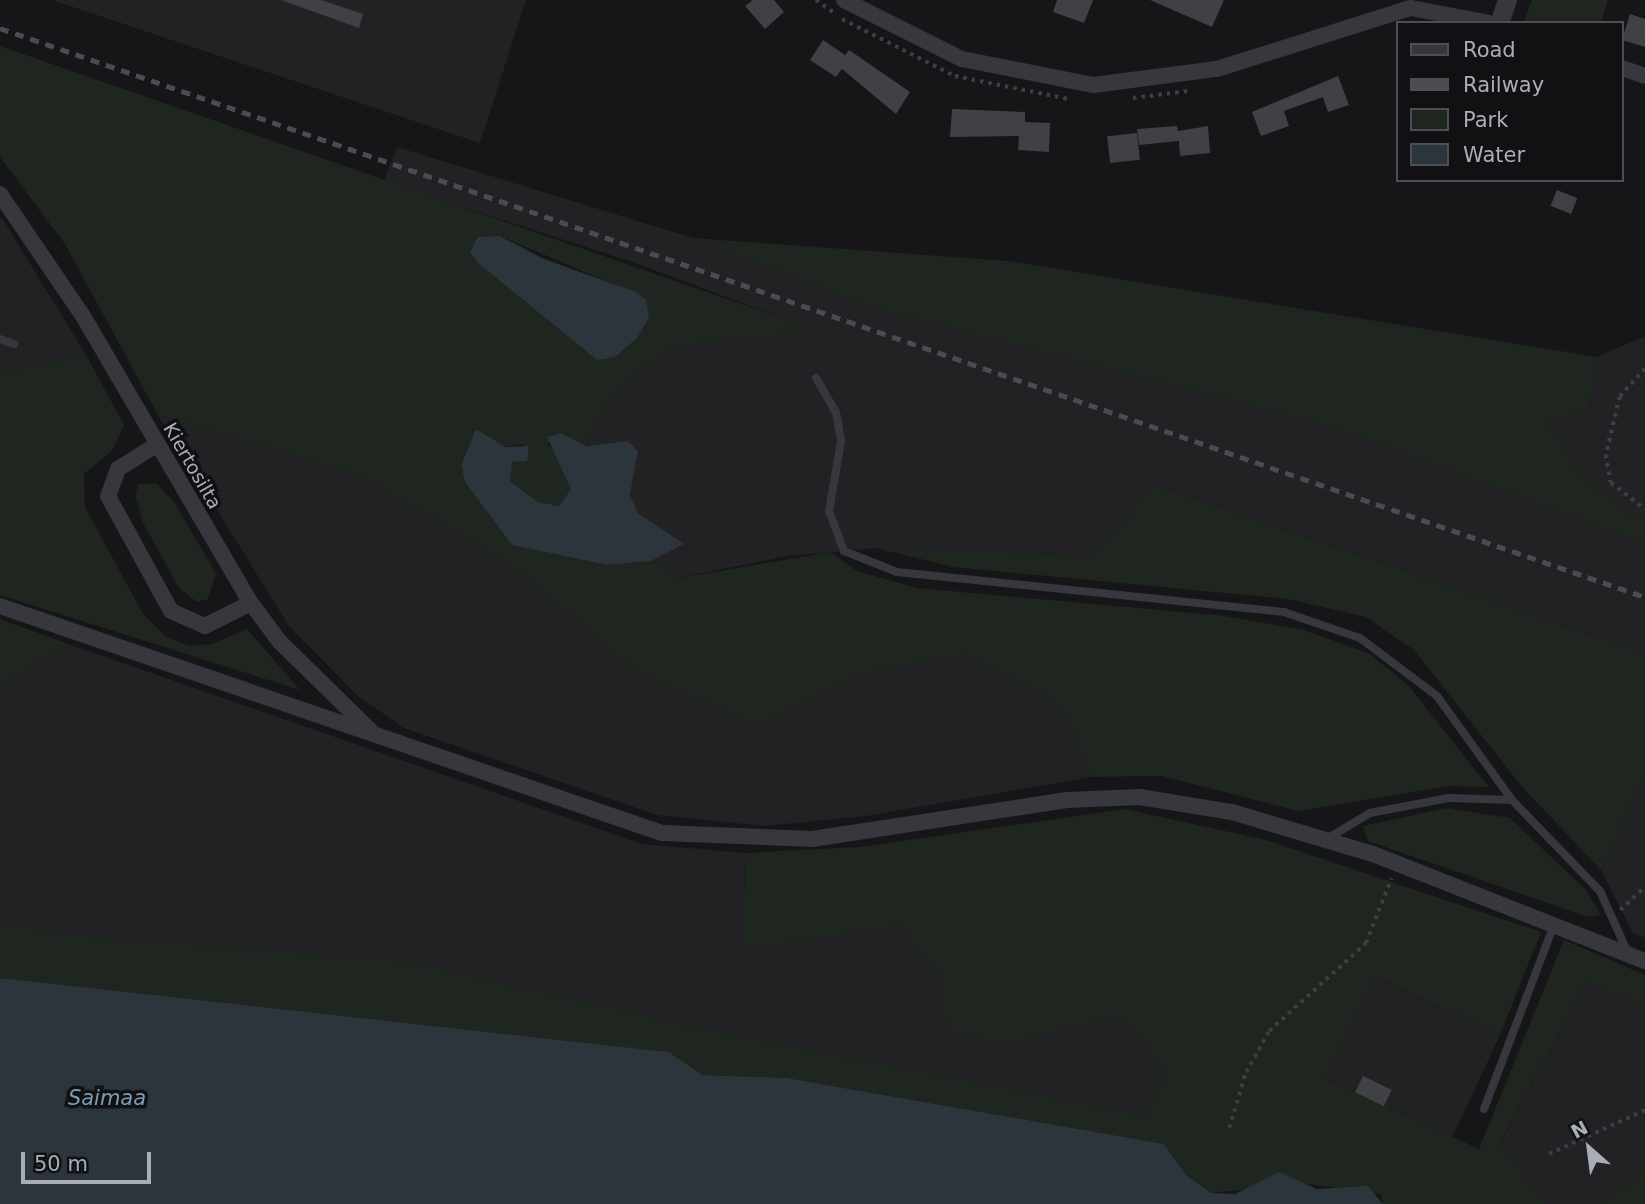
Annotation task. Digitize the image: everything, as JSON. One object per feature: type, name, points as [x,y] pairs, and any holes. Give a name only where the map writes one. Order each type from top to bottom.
[{"type":"street","points":[[844,0],[962,59],[1093,85],[1217,69],[1411,8],[1479,21]]},
{"type":"street","points":[[1500,21],[1507,0]]},
{"type":"street","points":[[1624,69],[1645,76]]},
{"type":"street","name":"Kiertosilta","points":[[0,194],[83,316],[156,445],[251,603],[279,641],[377,737]]},
{"type":"street","points":[[156,445],[118,469],[108,496],[171,611],[205,626],[251,603]]},
{"type":"street","points":[[0,606],[662,833],[812,839],[1067,800],[1140,797],[1232,812],[1325,839],[1397,863],[1645,961]]},
{"type":"lane","points":[[0,340],[14,344]]},
{"type":"lane","points":[[816,377],[836,412],[841,442],[829,511],[844,551],[897,572],[1284,612],[1335,628],[1402,664],[1437,696],[1512,800],[1584,872],[1613,916],[1628,954]]},
{"type":"lane","points":[[1325,839],[1370,813],[1449,798],[1512,800]]},
{"type":"lane","points":[[1483,1109],[1554,925]]},
{"type":"path","points":[[1645,369],[1620,397],[1606,455],[1611,483],[1629,503],[1645,509]]},
{"type":"path","points":[[1229,1128],[1246,1072],[1269,1031],[1366,943],[1397,863]]},
{"type":"path","points":[[1613,916],[1645,887]]},
{"type":"path","points":[[1549,1154],[1645,1110]]},
{"type":"shaded area","points":[[52,0],[526,0],[480,143]]},
{"type":"shaded area","points":[[397,147],[693,238],[871,308],[1336,428],[1645,544],[1645,653],[1157,485],[1094,555],[876,548],[788,556],[679,578],[651,561],[683,545],[638,513],[630,495],[638,451],[628,441],[586,446],[615,391],[671,347],[817,331],[638,264],[384,181]]},
{"type":"shaded area","points":[[2,218],[86,355],[0,372]]},
{"type":"shaded area","points":[[1645,336],[1645,519],[1625,514],[1577,469],[1549,424],[1590,407],[1597,357]]},
{"type":"shaded area","points":[[158,415],[361,476],[514,567],[637,673],[760,726],[863,673],[965,655],[1062,706],[1091,777],[866,816],[764,826],[657,815],[404,728],[358,696],[289,626]]},
{"type":"shaded area","points":[[71,645],[642,844],[745,853],[743,949],[900,926],[1004,1044],[1121,1016],[1165,1071],[1148,1117],[705,1029],[407,961],[62,934],[0,922],[0,684]]},
{"type":"shaded area","points":[[1645,776],[1645,938],[1633,933],[1601,870]]},
{"type":"shaded area","points":[[1373,976],[1500,1035],[1453,1137],[1326,1078]]},
{"type":"shaded area","points":[[1587,982],[1645,1007],[1645,1170],[1601,1204],[1546,1204],[1500,1144]]},
{"type":"green space","points":[[1532,0],[1608,0],[1602,21],[1524,21]]},
{"type":"green space","points":[[0,46],[819,331],[671,347],[615,391],[586,446],[561,433],[547,444],[559,452],[571,489],[559,506],[538,502],[510,481],[509,470],[523,444],[506,447],[476,429],[461,465],[465,482],[512,545],[607,565],[651,561],[679,578],[831,552],[857,571],[917,588],[1225,616],[1304,630],[1370,654],[1408,685],[1489,787],[1448,786],[1298,811],[1162,776],[1091,777],[1062,706],[965,655],[863,673],[760,726],[637,673],[514,567],[361,476],[158,415],[65,244],[0,157]],"holes":[[[500,236],[618,286],[637,338],[615,356],[597,360],[491,267]]]},
{"type":"green space","points":[[693,238],[1008,261],[1597,357],[1590,407],[1549,424],[1577,469],[1625,514],[1645,519],[1645,544],[1336,428],[871,308]]},
{"type":"green space","points":[[86,355],[124,425],[112,451],[84,474],[85,507],[143,614],[165,636],[189,646],[212,644],[247,629],[300,690],[0,595],[0,372]]},
{"type":"green space","points":[[139,484],[157,484],[174,502],[216,573],[208,599],[197,602],[179,588],[143,523],[135,494]]},
{"type":"green space","points":[[1156,485],[1645,653],[1645,776],[1601,870],[1523,788],[1414,650],[1366,617],[1288,599],[953,567],[876,548],[1094,555]]},
{"type":"green space","points":[[0,619],[71,645],[0,684]]},
{"type":"green space","points":[[1446,808],[1510,818],[1586,890],[1601,915],[1588,917],[1368,841],[1363,826]]},
{"type":"green space","points":[[1125,809],[1266,840],[1541,932],[1500,1035],[1374,976],[1326,1078],[1479,1149],[1564,940],[1645,975],[1645,1007],[1587,982],[1500,1143],[1546,1204],[1383,1204],[1381,1194],[1302,1183],[1211,1193],[1186,1175],[1164,1144],[787,1078],[702,1075],[669,1052],[0,978],[0,922],[62,934],[407,961],[705,1029],[1148,1116],[1165,1071],[1121,1016],[1004,1044],[946,1029],[943,980],[900,926],[743,950],[745,853],[860,847]]},
{"type":"green space","points":[[1645,1170],[1645,1204],[1601,1204]]},
{"type":"water","points":[[500,236],[544,259],[636,292],[646,300],[649,318],[637,338],[615,357],[597,360],[477,262],[470,252],[478,237]]},
{"type":"water","points":[[476,429],[506,447],[529,446],[527,461],[512,462],[510,481],[538,502],[559,506],[571,489],[547,437],[561,433],[586,446],[628,441],[638,451],[630,495],[638,513],[684,544],[651,561],[607,565],[512,545],[465,482],[461,465]]},
{"type":"water","name":"Saimaa","points":[[0,978],[669,1052],[702,1075],[787,1078],[1164,1144],[1186,1175],[1211,1193],[1235,1194],[1279,1172],[1317,1189],[1368,1186],[1383,1204],[0,1204]]},
{"type":"building","points":[[281,0],[321,0],[363,14],[359,28]]},
{"type":"building","points":[[753,0],[774,0],[784,12],[765,29],[745,6]]},
{"type":"building","points":[[1057,0],[1093,0],[1084,23],[1053,12]]},
{"type":"building","points":[[1150,0],[1224,0],[1212,27]]},
{"type":"building","points":[[1630,14],[1645,19],[1645,47],[1624,41]]},
{"type":"building","points":[[823,40],[845,55],[849,50],[910,92],[896,114],[842,69],[836,77],[810,60]]},
{"type":"building","points":[[1338,76],[1349,105],[1328,112],[1323,97],[1284,111],[1289,126],[1261,136],[1252,112]]},
{"type":"building","points":[[952,109],[1025,112],[1025,122],[1050,123],[1049,152],[1018,150],[1019,136],[950,137]]},
{"type":"building","points":[[1177,126],[1178,131],[1208,126],[1210,153],[1180,156],[1179,141],[1139,145],[1137,129]]},
{"type":"building","points":[[1137,133],[1140,160],[1110,163],[1107,136]]},
{"type":"building","points":[[1557,190],[1577,198],[1571,214],[1551,206]]},
{"type":"building","points":[[1363,1076],[1392,1090],[1384,1106],[1355,1092]]},
{"type":"railway","points":[[0,28],[1645,597]]}]
